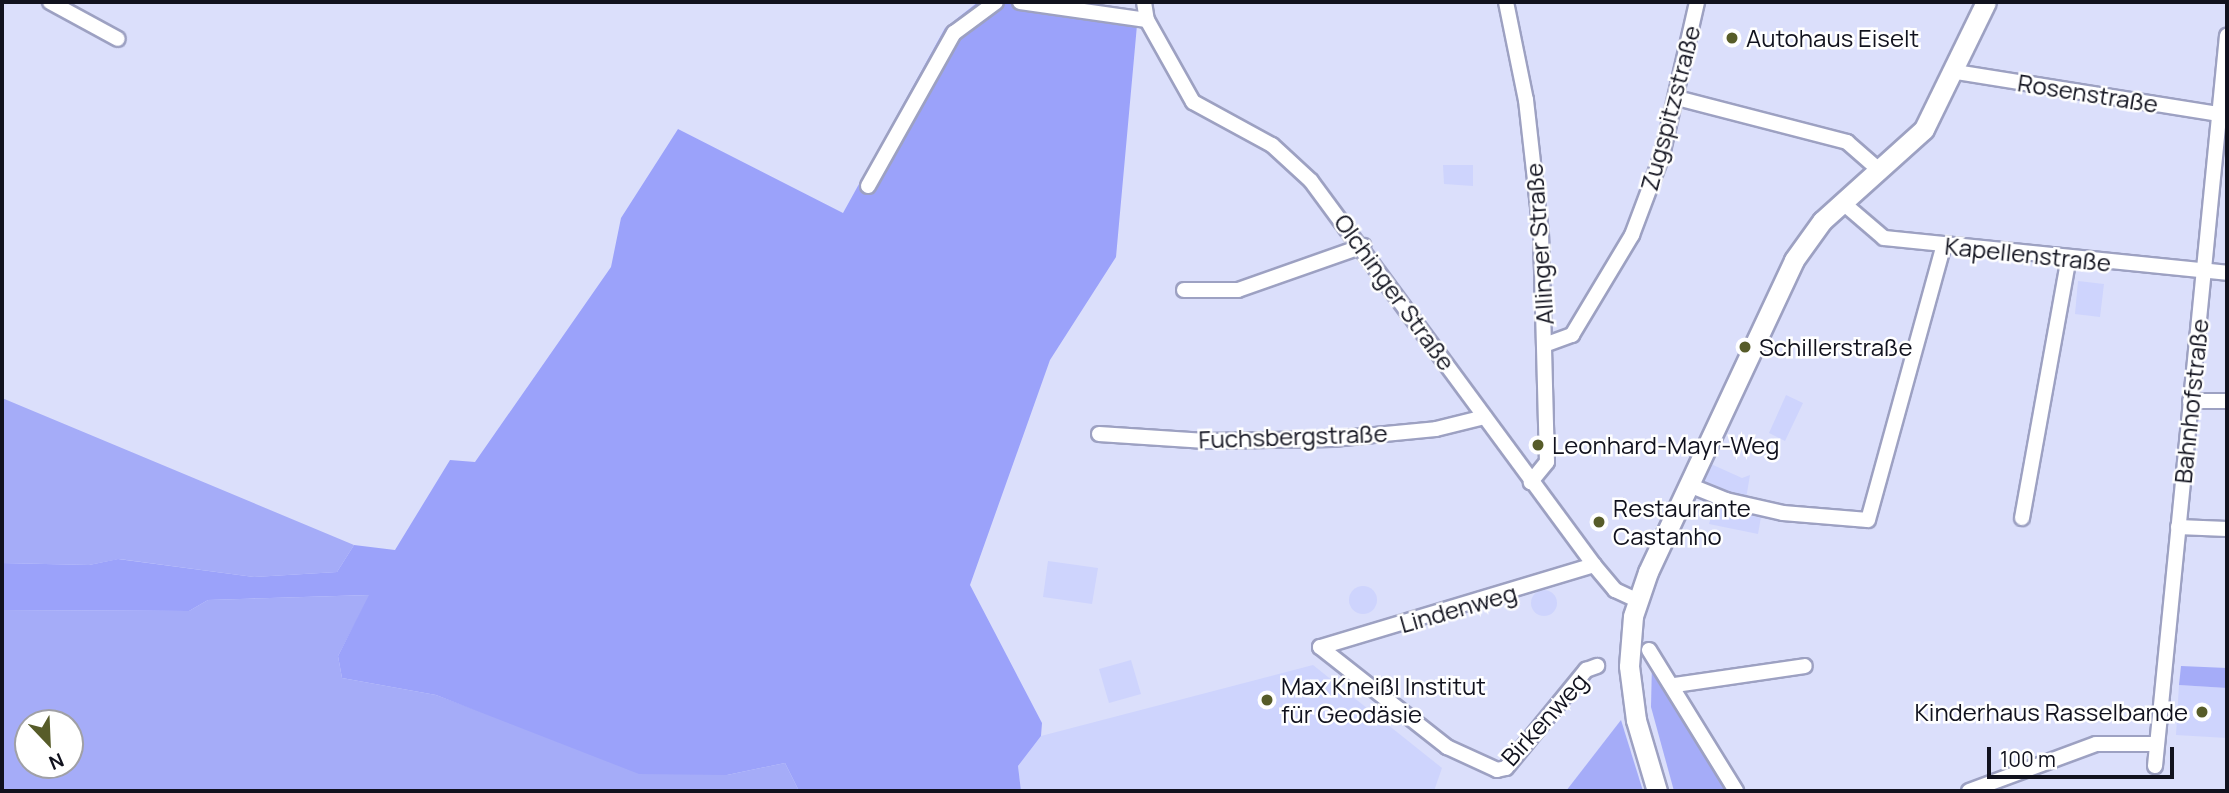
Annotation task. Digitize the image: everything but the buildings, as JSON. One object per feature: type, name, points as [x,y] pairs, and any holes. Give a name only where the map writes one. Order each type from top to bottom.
[{"type":"main road","points":[[1657,791],[1630,693],[1629,648],[1639,601],[1689,485],[1794,260],[1842,202],[1924,129],[1956,72],[1986,2]]},
{"type":"street","points":[[50,2],[118,39]]},
{"type":"street","points":[[868,186],[954,33],[996,2]]},
{"type":"street","points":[[1020,2],[1147,20]]},
{"type":"street","name":"Olchinger Straße","points":[[1144,2],[1147,20],[1193,102],[1289,158],[1363,246],[1531,482],[1594,565],[1615,590],[1639,601]]},
{"type":"street","name":"Allinger Straße","points":[[1506,2],[1538,194],[1547,344],[1547,463],[1531,482]]},
{"type":"street","name":"Zugspitzstraße","points":[[1547,344],[1572,335],[1624,253],[1660,163],[1697,2]]},
{"type":"street","name":"Bahnhofstraße","points":[[2155,766],[2190,401],[2222,142],[2219,114],[2227,36]]},
{"type":"street","name":"Rosenstraße","points":[[1956,72],[2219,114]]},
{"type":"street","points":[[1676,99],[1847,142],[1879,170]]},
{"type":"street","name":"Kapellenstraße","points":[[1842,202],[1884,238],[2227,273]]},
{"type":"street","points":[[1689,485],[1726,500],[1783,513],[1868,520],[1944,245]]},
{"type":"street","points":[[1184,290],[1238,290],[1363,246]]},
{"type":"street","points":[[2022,518],[2069,258]]},
{"type":"street","points":[[2190,401],[2227,401]]},
{"type":"street","name":"Fuchsbergstraße","points":[[1099,434],[1206,441],[1333,439],[1436,429],[1485,417]]},
{"type":"street","points":[[2178,527],[2227,529]]},
{"type":"street","name":"Lindenweg","points":[[1320,648],[1594,565]]},
{"type":"street","name":"Birkenweg","points":[[1320,648],[1447,747],[1497,770],[1506,768],[1586,670],[1597,666]]},
{"type":"street","points":[[1649,650],[1675,685],[1736,791]]},
{"type":"street","points":[[1675,685],[1805,666]]},
{"type":"street","points":[[1969,791],[2096,744],[2157,744]]},
{"type":"shaded area","points":[[978,2],[1068,2],[1138,14],[1116,257],[1050,360],[970,585],[1042,723],[1041,736],[1018,766],[1021,791],[799,791],[785,763],[727,775],[639,774],[436,695],[342,678],[338,656],[369,595],[208,600],[189,611],[2,610],[2,563],[89,565],[118,559],[254,577],[337,572],[354,545],[395,550],[450,460],[475,462],[611,267],[621,218],[678,129],[843,213],[945,28]]},
{"type":"shaded area","points":[[1443,165],[1473,165],[1473,186],[1444,184]]},
{"type":"shaded area","points":[[2078,281],[2104,284],[2100,317],[2075,314]]},
{"type":"shaded area","points":[[1786,395],[1803,403],[1785,441],[1769,433]]},
{"type":"shaded area","points":[[2,398],[354,545],[337,572],[254,577],[119,559],[89,565],[2,563]]},
{"type":"shaded area","points":[[1711,464],[1742,478],[1750,475],[1746,499],[1703,483]]},
{"type":"shaded area","points":[[1714,506],[1761,517],[1758,534],[1709,524]]},
{"type":"shaded area","points":[[1048,561],[1098,568],[1092,604],[1043,597]]},
{"type":"shaded area","points":[[1363,586],[1373,590],[1377,600],[1373,610],[1363,614],[1353,610],[1349,600],[1353,590]]},
{"type":"shaded area","points":[[1544,590],[1553,594],[1557,603],[1553,612],[1544,616],[1535,612],[1531,603],[1535,594]]},
{"type":"shaded area","points":[[370,595],[338,656],[342,678],[436,695],[498,718],[727,775],[785,763],[799,791],[2,791],[2,610],[189,611],[208,600]]},
{"type":"shaded area","points":[[1131,660],[1141,694],[1109,703],[1099,669]]},
{"type":"shaded area","points":[[1652,663],[1731,791],[1674,791],[1651,707]]},
{"type":"shaded area","name":"Max Kneißl Institut für Geodäsie","points":[[1313,665],[1442,768],[1434,791],[1021,791],[1018,766],[1041,736]]},
{"type":"shaded area","points":[[2181,666],[2227,668],[2227,688],[2179,685]]},
{"type":"shaded area","name":"Kinderhaus Rasselbande","points":[[2179,685],[2227,688],[2227,738],[2176,735]]},
{"type":"shaded area","points":[[1621,720],[1643,791],[1566,791]]},
{"type":"place","name":"Autohaus Eiselt","points":[[1732,38]]},
{"type":"place","name":"Schillerstraße","points":[[1745,347]]},
{"type":"place","name":"Leonhard-Mayr-Weg","points":[[1538,445]]},
{"type":"place","name":"Restaurante Castanho","points":[[1599,522]]},
{"type":"place","name":"Max Kneißl Institut für Geodäsie","points":[[1267,700]]},
{"type":"place","name":"Kinderhaus Rasselbande","points":[[2202,712]]}]
